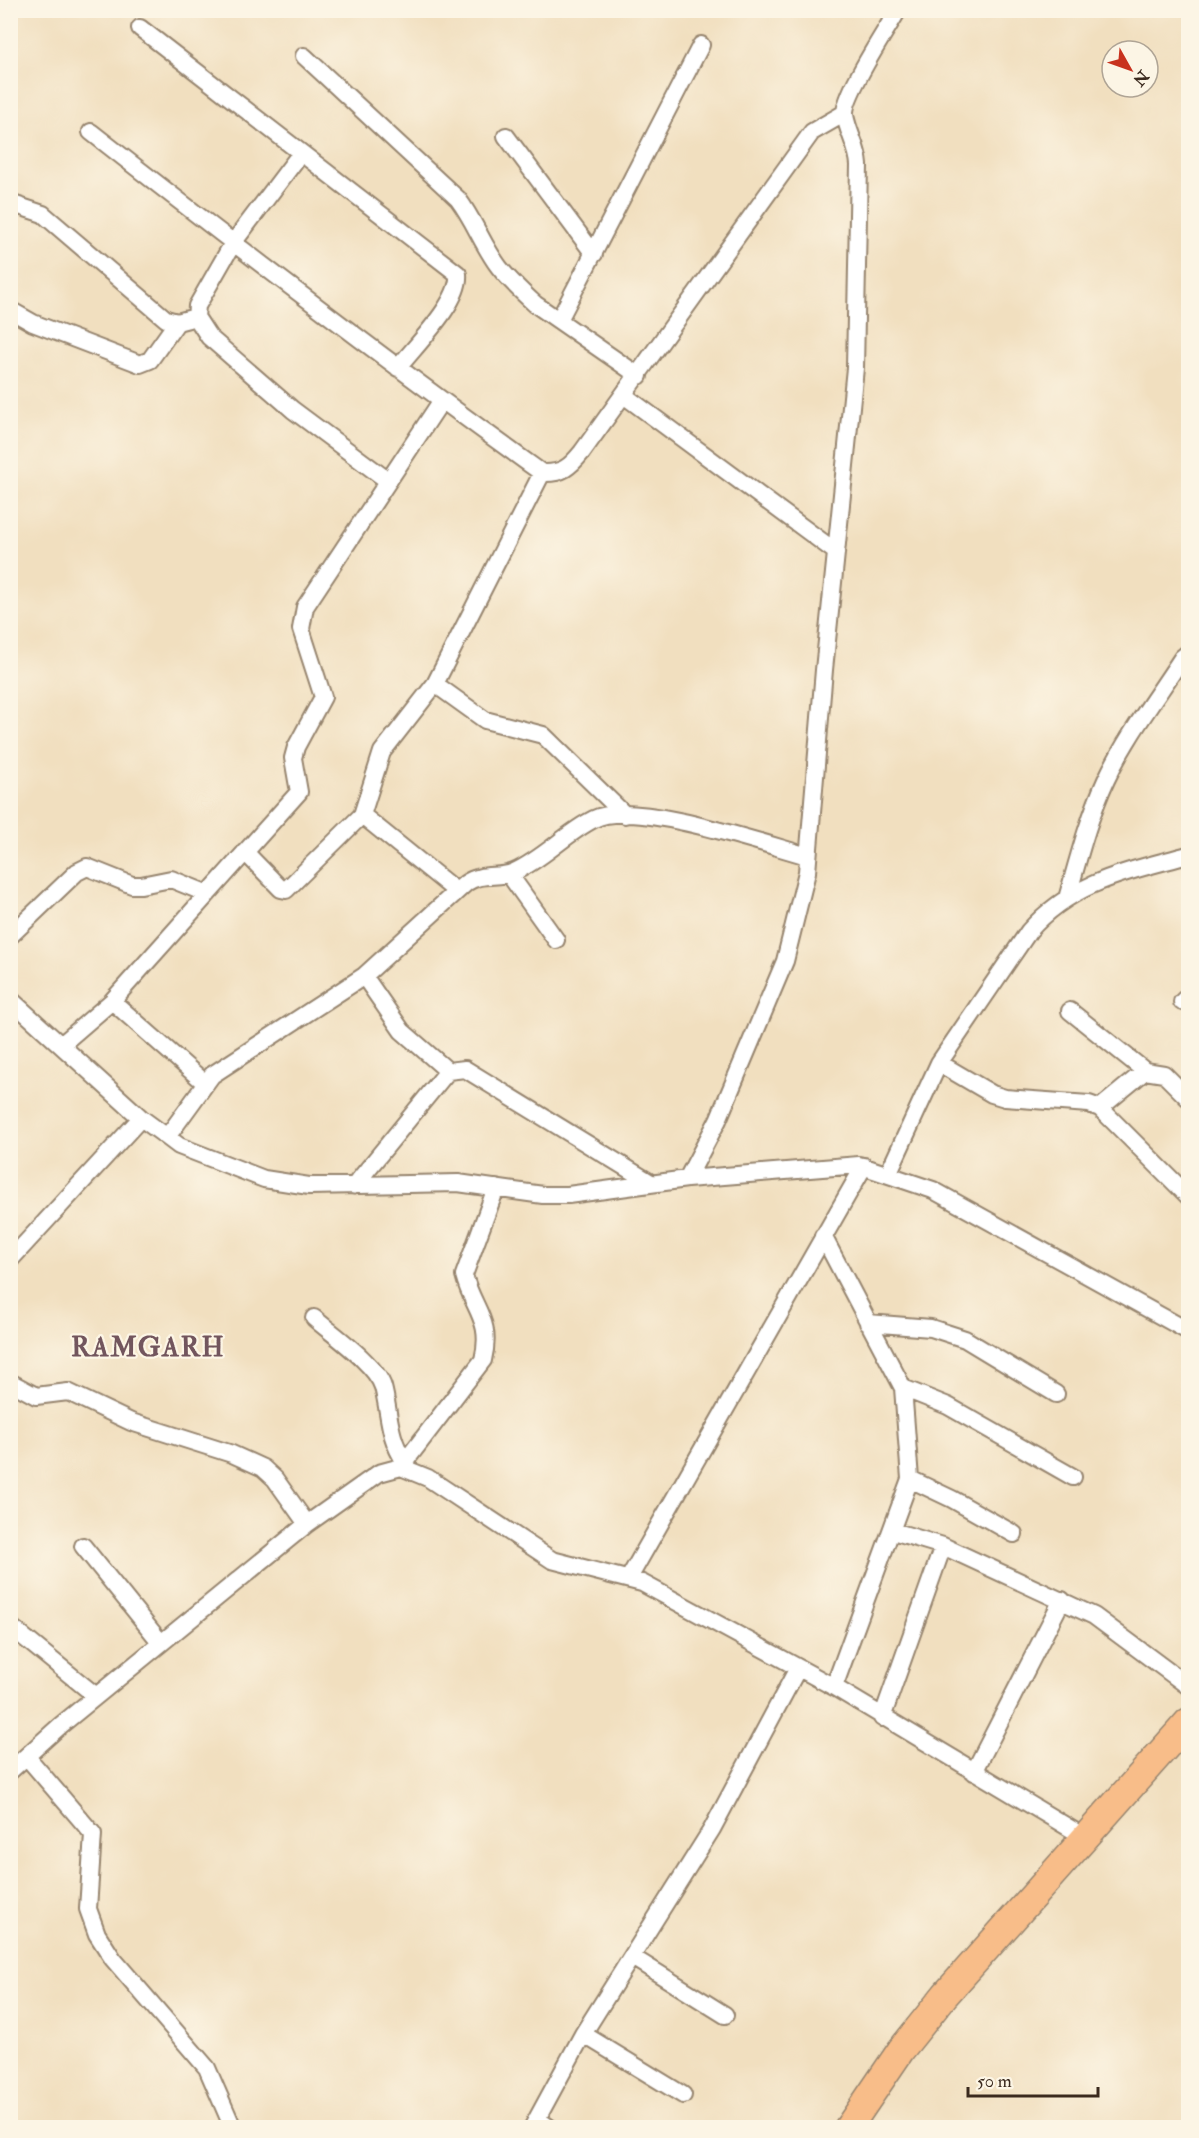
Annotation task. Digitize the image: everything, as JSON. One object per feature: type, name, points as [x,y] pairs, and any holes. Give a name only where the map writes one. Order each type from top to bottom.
[{"type":"main road","points":[[848,2127],[901,2050],[945,1995],[1188,1722]]},
{"type":"street","points":[[693,1178],[784,961],[807,872],[855,368],[858,152],[845,113],[851,92],[898,10]]},
{"type":"street","points":[[140,28],[458,274],[459,285],[453,298],[398,368]]},
{"type":"street","points":[[559,320],[626,186],[701,45]]},
{"type":"street","points":[[304,56],[458,199],[471,215],[498,266],[535,304],[639,376]]},
{"type":"street","points":[[91,132],[398,368],[542,473],[564,471],[571,465],[625,396],[812,132],[845,113]]},
{"type":"street","points":[[506,136],[594,254]]},
{"type":"street","points":[[301,153],[233,243],[197,306],[196,317],[203,331],[266,388],[387,480]]},
{"type":"street","points":[[10,203],[43,214],[159,314],[177,322],[196,317]]},
{"type":"street","points":[[10,310],[33,322],[140,364],[150,360],[177,322]]},
{"type":"street","points":[[625,396],[836,552]]},
{"type":"street","points":[[61,1045],[112,1001],[299,792],[293,758],[296,747],[323,697],[302,629],[305,607],[442,400]]},
{"type":"street","points":[[246,852],[281,889],[286,890],[362,816],[382,752],[435,684],[542,473]]},
{"type":"street","points":[[1068,895],[1089,820],[1106,780],[1125,745],[1182,658],[1188,653]]},
{"type":"street","points":[[435,684],[484,720],[543,735],[626,815]]},
{"type":"street","points":[[167,1137],[205,1083],[220,1069],[364,976],[456,891],[481,875],[509,874],[595,818],[608,814],[626,815],[699,824],[808,856]]},
{"type":"street","points":[[362,816],[456,891]]},
{"type":"street","points":[[888,1174],[939,1063],[1029,931],[1068,895],[1088,885],[1188,855]]},
{"type":"street","points":[[10,936],[77,872],[87,867],[132,885],[171,879],[208,894]]},
{"type":"street","points":[[509,874],[555,940]]},
{"type":"street","points":[[364,976],[402,1030],[448,1071]]},
{"type":"street","points":[[10,999],[141,1118],[179,1146],[264,1179],[309,1186],[458,1183],[543,1195],[568,1195],[693,1178],[862,1166],[933,1190],[973,1210],[1188,1331]]},
{"type":"street","points":[[112,1001],[205,1083]]},
{"type":"street","points":[[1070,1011],[1145,1071],[1164,1074],[1188,1098]]},
{"type":"street","points":[[939,1063],[992,1094],[1005,1098],[1089,1104],[1100,1108],[1188,1196]]},
{"type":"street","points":[[354,1186],[448,1071],[465,1069],[477,1074],[651,1183]]},
{"type":"street","points":[[1100,1108],[1145,1071]]},
{"type":"street","points":[[10,1260],[141,1118]]},
{"type":"street","points":[[629,1578],[862,1166]]},
{"type":"street","points":[[10,1771],[96,1696],[307,1524],[379,1473],[403,1464],[483,1360],[487,1344],[486,1328],[464,1275],[496,1188]]},
{"type":"street","points":[[823,1236],[903,1388],[910,1479],[893,1531],[834,1687]]},
{"type":"street","points":[[314,1318],[373,1370],[382,1384],[389,1429],[403,1464],[552,1560],[642,1582],[834,1687],[882,1718],[1086,1838]]},
{"type":"street","points":[[868,1323],[950,1332],[1056,1394]]},
{"type":"street","points":[[10,1382],[36,1396],[68,1392],[131,1422],[232,1454],[263,1468],[275,1479],[307,1524]]},
{"type":"street","points":[[903,1388],[948,1406],[1073,1478]]},
{"type":"street","points":[[910,1479],[952,1499],[1014,1534]]},
{"type":"street","points":[[893,1531],[943,1546],[1094,1616],[1188,1686]]},
{"type":"street","points":[[83,1546],[161,1643]]},
{"type":"street","points":[[882,1718],[943,1546]]},
{"type":"street","points":[[974,1772],[1062,1600]]},
{"type":"street","points":[[10,1626],[96,1696]]},
{"type":"street","points":[[540,2125],[583,2034],[712,1829],[798,1668]]},
{"type":"street","points":[[27,1757],[93,1834],[88,1909],[97,1934],[113,1959],[207,2068],[233,2127]]},
{"type":"street","points":[[632,1958],[725,2015]]},
{"type":"street","points":[[583,2034],[683,2095]]},
{"type":"district","name":"RAMGARH","points":[[148,1347]]}]
